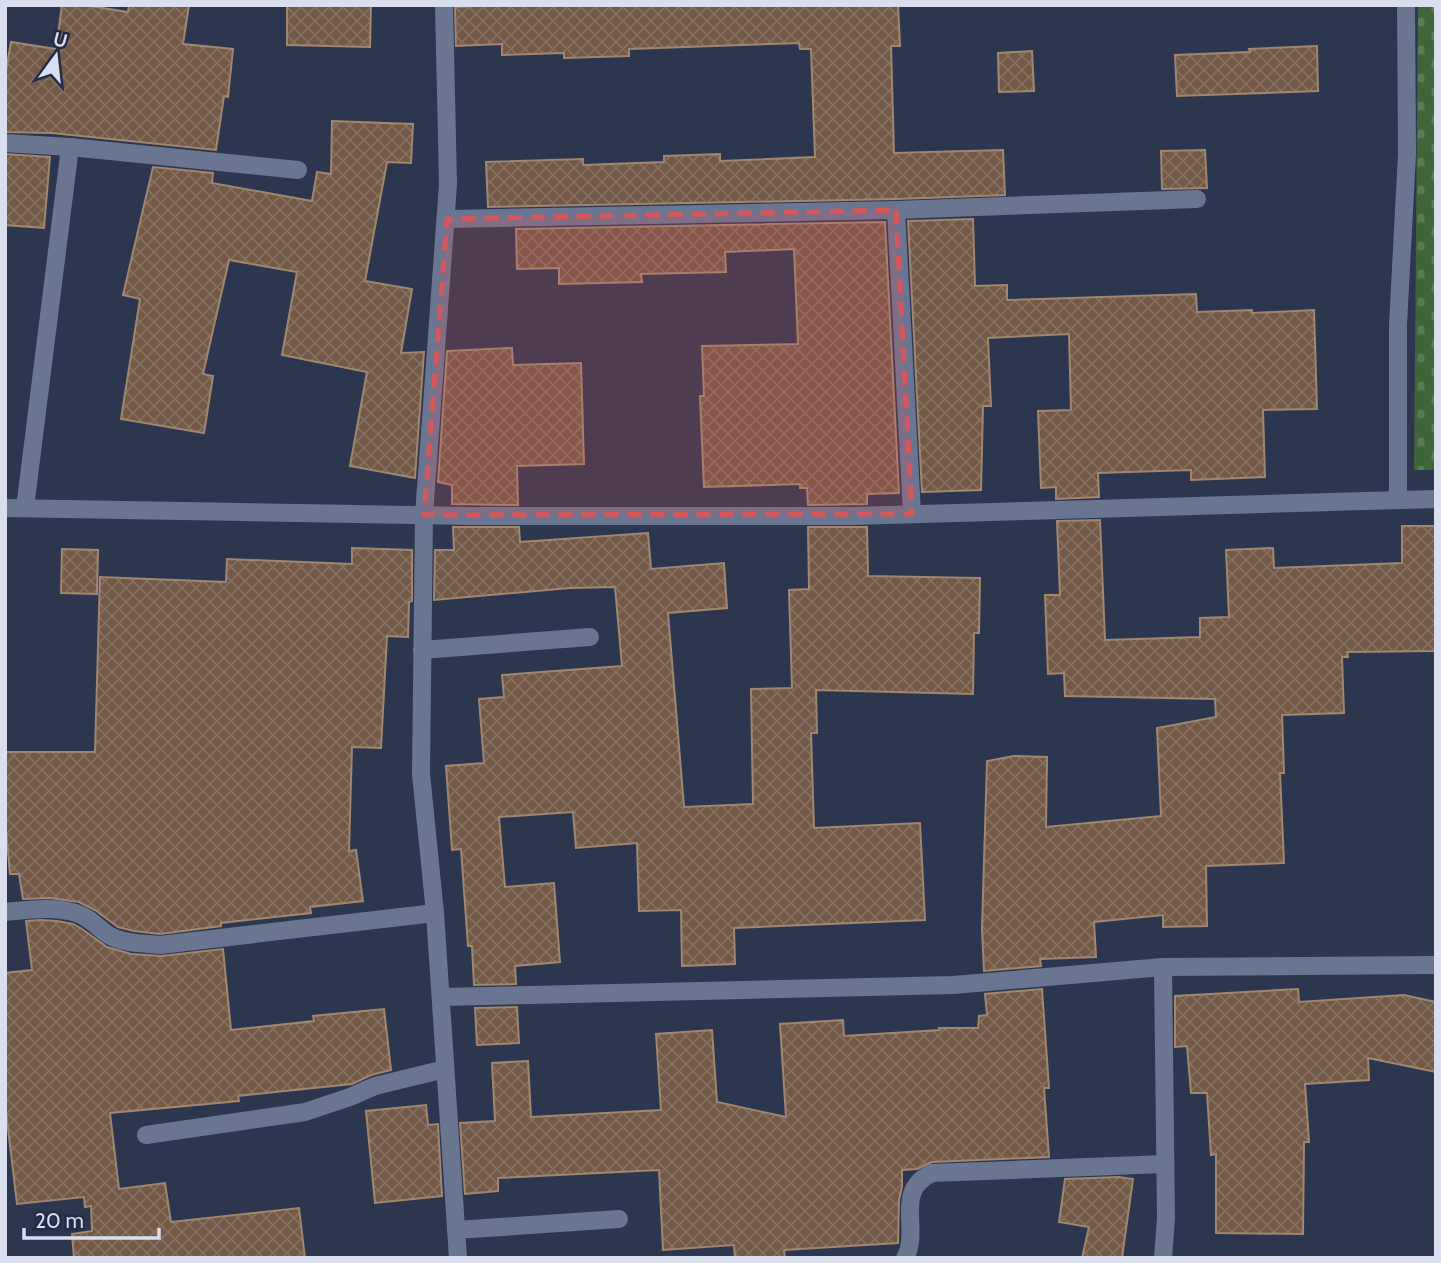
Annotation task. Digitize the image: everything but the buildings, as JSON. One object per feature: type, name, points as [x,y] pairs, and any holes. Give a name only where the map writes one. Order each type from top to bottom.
[{"type":"street","points":[[444,5],[447,219],[424,515],[421,774],[435,914],[458,1258]]},
{"type":"street","points":[[1398,500],[1398,325],[1407,154],[1406,5]]},
{"type":"street","points":[[5,143],[298,170]]},
{"type":"street","points":[[25,508],[70,147]]},
{"type":"street","points":[[447,219],[896,210],[1197,199]]},
{"type":"street","points":[[896,210],[912,514]]},
{"type":"street","points":[[5,508],[424,515],[852,516],[1436,499]]},
{"type":"street","points":[[422,650],[590,636]]},
{"type":"street","points":[[5,912],[58,909],[77,913],[118,940],[160,945],[435,914]]},
{"type":"street","points":[[441,997],[953,985],[1163,967],[1436,965]]},
{"type":"street","points":[[1163,967],[1166,1164],[1163,1258]]},
{"type":"street","points":[[146,1135],[305,1112],[375,1086],[444,1069]]},
{"type":"street","points":[[905,1258],[910,1248],[912,1194],[922,1178],[932,1173],[1166,1164]]},
{"type":"street","points":[[456,1230],[619,1219]]},
{"type":"highlighted area","points":[[896,210],[912,514],[424,515],[447,219]]},
{"type":"green space","points":[[1418,5],[1436,5],[1436,470],[1414,470]]}]
